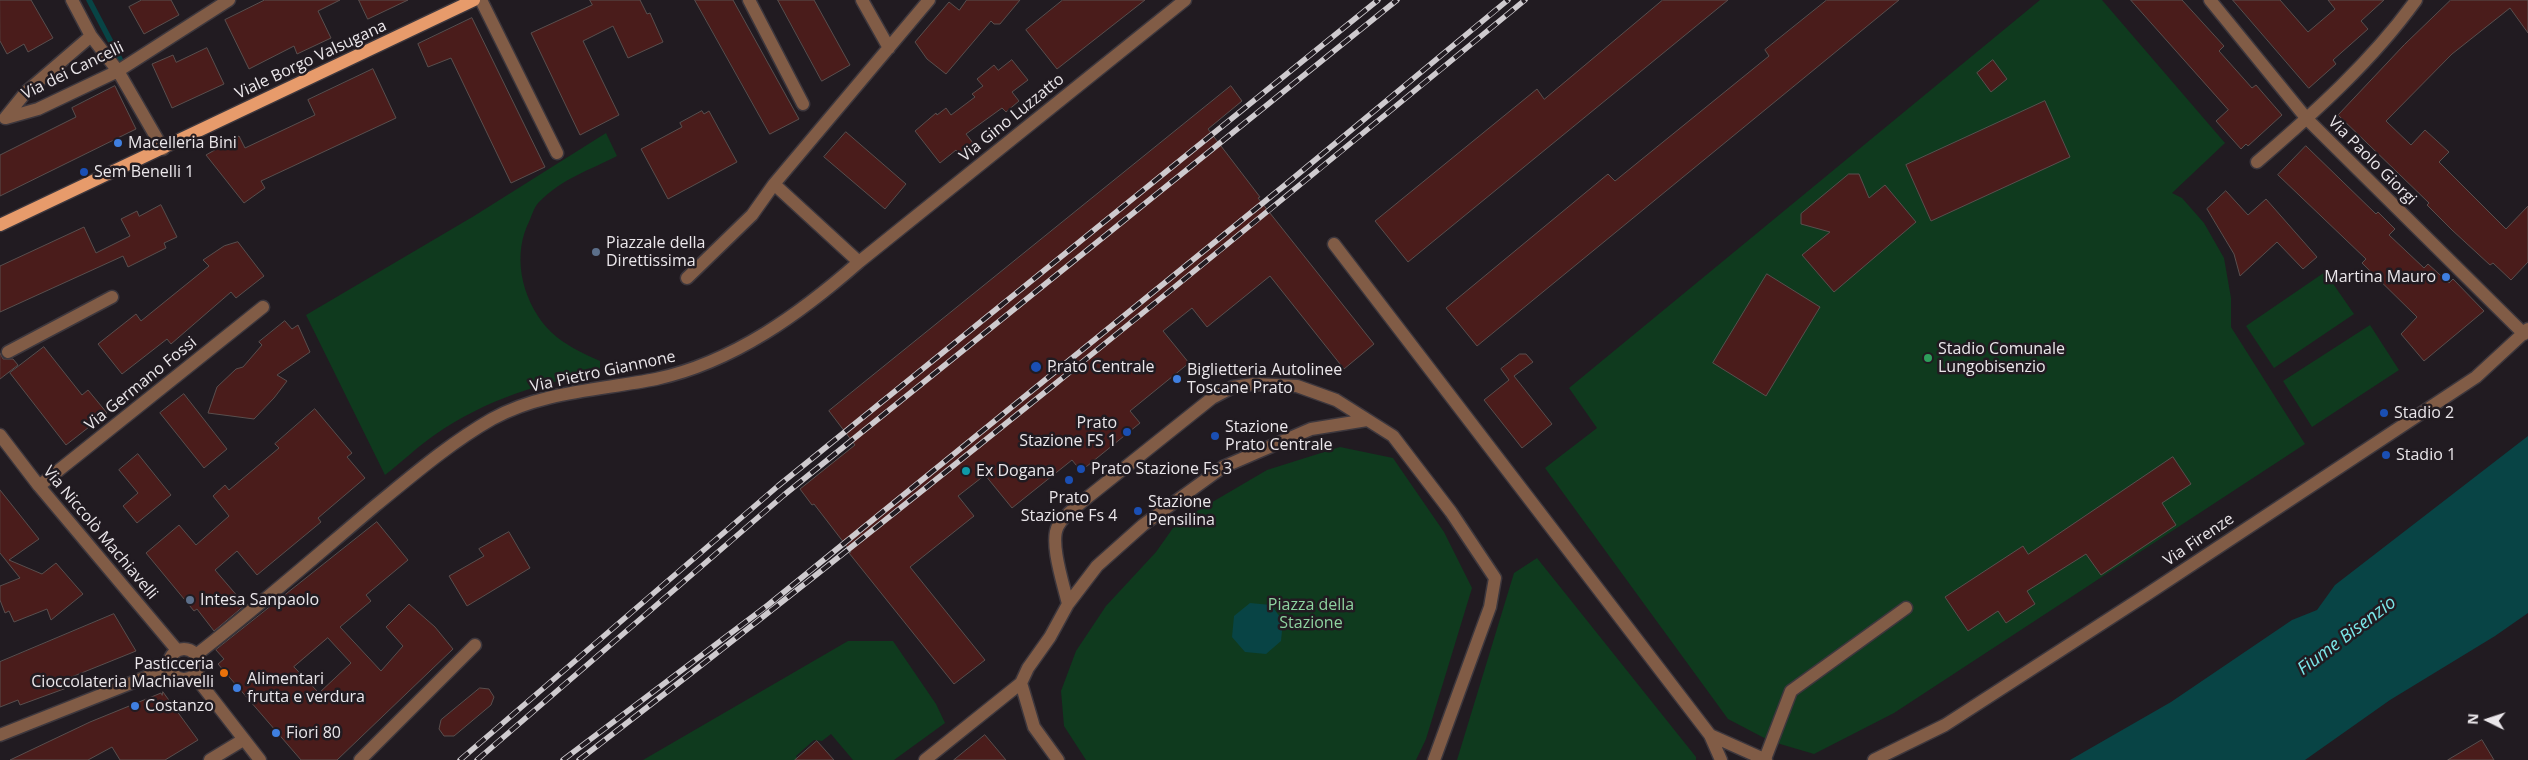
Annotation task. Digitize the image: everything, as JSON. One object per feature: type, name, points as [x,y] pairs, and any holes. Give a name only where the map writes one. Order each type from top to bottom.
[{"type":"main road","name":"Viale Borgo Valsugana","points":[[0,225],[474,0]]},
{"type":"street","points":[[72,0],[91,36],[118,71],[162,149]]},
{"type":"street","name":"Via dei Cancelli","points":[[3,121],[38,109],[118,71],[229,0]]},
{"type":"street","points":[[481,0],[557,153]]},
{"type":"street","points":[[749,0],[803,104]]},
{"type":"street","points":[[862,0],[889,48]]},
{"type":"street","points":[[687,278],[752,215],[774,184],[929,0]]},
{"type":"street","name":"Via Gino Luzzatto","points":[[859,262],[1185,0]]},
{"type":"street","name":"Via Paolo Giorgi","points":[[2210,0],[2307,119],[2526,331]]},
{"type":"street","points":[[2257,162],[2307,119],[2379,46],[2416,0]]},
{"type":"street","name":"Via dei Cancelli","points":[[3,121],[26,92],[91,36]]},
{"type":"street","points":[[774,184],[859,262]]},
{"type":"street","points":[[1334,244],[1710,735],[1721,760]]},
{"type":"street","name":"Via Pietro Giannone","points":[[196,655],[447,448],[492,419],[542,399],[657,378],[703,365],[765,334],[819,297],[859,262]]},
{"type":"street","points":[[8,352],[112,297]]},
{"type":"street","name":"Via Germano Fossi","points":[[39,486],[263,306]]},
{"type":"street","name":"Via Firenze","points":[[1874,760],[1945,724],[2146,595],[2476,377],[2526,331]]},
{"type":"street","points":[[1068,604],[1055,541],[1057,528],[1065,517],[1083,501],[1212,398],[1233,387],[1254,384],[1297,386],[1336,400],[1393,436],[1451,512],[1495,578],[1490,607],[1434,760]]},
{"type":"street","points":[[926,760],[1022,683],[1028,668],[1050,637],[1068,604],[1096,566],[1139,528],[1223,467],[1311,429],[1367,420]]},
{"type":"street","name":"Via Niccolò Machiavelli","points":[[0,435],[39,486],[177,650]]},
{"type":"street","points":[[1710,735],[1766,760],[1791,691],[1906,608]]},
{"type":"street","points":[[360,760],[475,645]]},
{"type":"street","points":[[186,649],[196,655],[199,667],[190,678],[180,678],[169,668],[170,658],[177,650],[186,649]]},
{"type":"street","points":[[0,735],[169,668]]},
{"type":"street","points":[[194,675],[260,760]]},
{"type":"street","points":[[1022,683],[1034,727],[1058,760]]},
{"type":"street","points":[[210,760],[243,740]]},
{"type":"green space","name":"Stadio Comunale Lungobisenzio","points":[[2040,0],[2102,0],[2225,143],[2172,193],[2182,198],[2204,223],[2224,258],[2231,298],[2231,327],[2305,444],[1894,713],[1814,754],[1770,741],[1728,719],[1545,468],[1597,428],[1569,388]]},
{"type":"green space","points":[[606,133],[617,156],[567,181],[539,202],[527,226],[521,254],[523,282],[534,309],[542,321],[562,341],[600,361],[600,372],[536,387],[474,411],[429,439],[385,475],[306,315],[474,216]]},
{"type":"green space","points":[[2325,272],[2354,314],[2274,368],[2246,326]]},
{"type":"green space","points":[[2370,325],[2399,370],[2312,427],[2283,381]]},
{"type":"green space","name":"Piazza della Stazione","points":[[1340,447],[1393,458],[1444,532],[1472,588],[1426,739],[1416,760],[1086,760],[1064,726],[1061,691],[1076,651],[1106,606],[1156,552],[1173,528],[1197,511],[1267,470]]},
{"type":"green space","points":[[1537,558],[1696,757],[1696,760],[1457,760],[1514,573]]},
{"type":"green space","points":[[848,641],[893,641],[936,704],[945,723],[894,760],[853,760],[831,734],[822,741],[814,740],[796,756],[798,760],[643,760]]},
{"type":"water","name":"Fiume Bisenzio","points":[[2528,436],[2528,613],[2495,636],[2390,700],[2305,760],[2070,760],[2171,702],[2292,620],[2317,610],[2335,585]]},
{"type":"water","points":[[1250,603],[1271,605],[1283,621],[1281,641],[1266,654],[1245,652],[1232,637],[1234,616]]},
{"type":"building","points":[[0,0],[31,0],[53,38],[28,52],[24,44],[7,54],[0,41]]},
{"type":"building","points":[[142,0],[171,0],[179,15],[144,34],[129,7]]},
{"type":"building","points":[[265,0],[340,0],[318,11],[331,38],[297,54],[294,46],[249,69],[225,20]]},
{"type":"building","points":[[359,0],[408,0],[368,19]]},
{"type":"building","points":[[590,0],[640,0],[647,14],[650,13],[663,42],[628,58],[613,26],[583,41],[619,115],[580,135],[531,33],[592,5]]},
{"type":"building","points":[[695,0],[733,0],[799,119],[770,134]]},
{"type":"building","points":[[778,0],[814,0],[850,65],[822,81]]},
{"type":"building","points":[[967,0],[1020,0],[1000,24],[994,24],[991,21],[946,74],[927,59],[915,42],[949,2],[959,10]]},
{"type":"building","points":[[1063,0],[1145,0],[1057,69],[1026,30]]},
{"type":"building","points":[[1663,0],[1728,0],[1408,262],[1375,221],[1537,89],[1544,99]]},
{"type":"building","points":[[1827,0],[1899,0],[1477,346],[1446,308],[1608,174],[1615,181],[1769,56],[1765,50]]},
{"type":"building","points":[[2131,0],[2182,0],[2224,46],[2219,51],[2252,88],[2256,85],[2282,115],[2248,146],[2246,144],[2241,149],[2216,121],[2228,110]]},
{"type":"building","points":[[2233,0],[2280,0],[2308,32],[2335,9],[2328,0],[2384,0],[2361,21],[2368,29],[2333,60],[2336,64],[2309,88]]},
{"type":"building","points":[[2451,0],[2528,0],[2528,33],[2510,8],[2452,54],[2386,121],[2411,145],[2425,130],[2449,152],[2439,162],[2506,229],[2528,206],[2528,262],[2511,280],[2493,263],[2490,265],[2452,230],[2427,205],[2429,203],[2338,115],[2404,45]]},
{"type":"building","points":[[472,18],[545,167],[511,183],[451,58],[428,67],[418,44]]},
{"type":"building","points":[[207,48],[224,84],[172,108],[152,64],[173,55],[176,62]]},
{"type":"building","points":[[1012,60],[1028,80],[1012,92],[1019,101],[1006,112],[1002,108],[966,134],[973,143],[959,154],[956,150],[940,163],[915,131],[936,113],[937,115],[946,108],[951,115],[975,97],[972,94],[983,86],[977,79],[994,65],[998,70]]},
{"type":"building","points":[[1993,60],[2007,79],[1991,92],[1977,73]]},
{"type":"building","points":[[373,69],[396,118],[261,181],[265,188],[244,203],[206,155],[239,136],[245,148],[315,115],[308,100]]},
{"type":"building","points":[[115,86],[136,129],[0,196],[0,155],[76,117],[72,108]]},
{"type":"building","points":[[1231,86],[1242,101],[1208,129],[1260,197],[1258,198],[1374,344],[1344,369],[1270,276],[1207,327],[1192,308],[1163,331],[1189,363],[1130,411],[1140,423],[1081,471],[1072,460],[1012,508],[985,475],[958,496],[974,516],[910,567],[985,660],[954,684],[849,553],[851,552],[814,504],[812,505],[800,489],[855,445],[829,411]]},
{"type":"building","points":[[2045,101],[2070,157],[1931,221],[1906,165]]},
{"type":"building","points":[[702,111],[704,114],[709,111],[737,162],[668,199],[641,149],[682,127],[680,123]]},
{"type":"building","points":[[846,132],[906,184],[885,209],[824,157]]},
{"type":"building","points":[[2306,146],[2376,214],[2378,212],[2395,229],[2389,235],[2424,268],[2428,264],[2449,283],[2453,279],[2484,311],[2424,361],[2401,334],[2417,317],[2362,263],[2366,259],[2278,175]]},
{"type":"building","points":[[1849,174],[1859,174],[1869,198],[1885,185],[1916,222],[1834,292],[1802,255],[1830,232],[1801,224],[1801,214]]},
{"type":"building","points":[[2226,191],[2248,215],[2266,199],[2317,257],[2303,269],[2277,242],[2240,276],[2234,254],[2207,209]]},
{"type":"building","points":[[161,205],[177,237],[164,243],[166,248],[128,267],[123,256],[0,312],[0,266],[84,227],[96,253],[130,236],[121,219],[137,211],[139,216]]},
{"type":"building","points":[[238,242],[264,276],[236,298],[231,292],[171,344],[167,339],[122,374],[98,344],[136,314],[141,321],[209,266],[203,260],[224,246]]},
{"type":"building","points":[[1767,274],[1820,307],[1766,396],[1713,363]]},
{"type":"building","points":[[285,321],[292,329],[298,325],[310,352],[277,375],[287,381],[274,398],[254,419],[208,413],[217,387],[236,369],[243,367],[262,345],[259,342]]},
{"type":"building","points":[[44,347],[82,395],[88,390],[107,413],[66,445],[10,373]]},
{"type":"building","points":[[0,353],[3,359],[13,359],[18,365],[0,379]]},
{"type":"building","points":[[1520,354],[1526,354],[1533,362],[1514,376],[1552,424],[1522,448],[1484,400],[1509,380],[1501,369]]},
{"type":"building","points":[[184,394],[227,449],[204,468],[160,413]]},
{"type":"building","points":[[315,409],[352,453],[347,457],[365,478],[318,518],[321,522],[257,575],[237,551],[215,570],[245,605],[214,631],[197,609],[194,611],[146,553],[179,525],[196,545],[229,516],[213,496],[225,485],[229,490],[279,448],[275,444]]},
{"type":"building","points":[[138,454],[171,495],[137,523],[123,506],[138,493],[119,470]]},
{"type":"building","points":[[2173,457],[2191,484],[2162,503],[2176,525],[2101,575],[2086,554],[2027,591],[2035,604],[2006,623],[1998,611],[1968,631],[1945,597],[2023,546],[2028,554]]},
{"type":"building","points":[[0,490],[39,539],[9,560],[42,574],[56,563],[83,594],[51,620],[47,609],[14,622],[9,611],[5,613],[0,600],[0,586],[20,578],[0,553]]},
{"type":"building","points":[[377,522],[408,560],[366,595],[371,601],[340,627],[381,671],[403,646],[386,627],[409,604],[435,627],[453,649],[337,760],[301,760],[218,664],[224,659],[216,650]],"holes":[[[328,638],[351,663],[319,693],[294,667]]]},
{"type":"building","points":[[509,532],[530,568],[467,606],[449,576],[484,556],[479,549]]},
{"type":"building","points":[[114,614],[136,651],[69,678],[72,686],[20,705],[18,700],[0,707],[0,662]]},
{"type":"building","points":[[480,688],[489,689],[494,697],[491,705],[454,736],[444,736],[439,729],[441,720]]},
{"type":"building","points":[[163,692],[198,740],[165,760],[120,760],[112,747],[88,760],[10,760],[90,722],[161,693],[162,695]]},
{"type":"building","points":[[985,735],[1006,760],[954,760]]},
{"type":"building","points":[[2482,740],[2494,760],[2448,760]]},
{"type":"building","points":[[817,741],[834,760],[795,760]]},
{"type":"waterway","points":[[89,0],[121,61]]},
{"type":"railway","points":[[460,760],[778,486],[1378,0]]},
{"type":"railway","points":[[477,760],[784,495],[1397,0]]},
{"type":"railway","points":[[563,760],[768,605],[1285,185],[1508,0]]},
{"type":"railway","points":[[579,760],[937,479],[1525,0]]},
{"type":"place","name":"Macelleria Bini","points":[[118,143]]},
{"type":"place","name":"Sem Benelli 1","points":[[84,172]]},
{"type":"place","name":"Piazzale della Direttissima","points":[[596,252]]},
{"type":"place","name":"Martina Mauro","points":[[2446,277]]},
{"type":"place","name":"Stadio Comunale Lungobisenzio","points":[[1928,358]]},
{"type":"place","name":"Prato Centrale","points":[[1036,367]]},
{"type":"place","name":"Biglietteria Autolinee Toscane Prato","points":[[1177,379]]},
{"type":"place","name":"Stadio 2","points":[[2384,413]]},
{"type":"place","name":"Prato Stazione FS 1","points":[[1127,432]]},
{"type":"place","name":"Stazione Prato Centrale","points":[[1215,436]]},
{"type":"place","name":"Stadio 1","points":[[2386,455]]},
{"type":"place","name":"Prato Stazione Fs 3","points":[[1081,469]]},
{"type":"place","name":"Ex Dogana","points":[[966,471]]},
{"type":"place","name":"Prato Stazione Fs 4","points":[[1069,480]]},
{"type":"place","name":"Stazione Pensilina","points":[[1138,511]]},
{"type":"place","name":"Intesa Sanpaolo","points":[[190,600]]},
{"type":"place","name":"Pasticceria Cioccolateria Machiavelli","points":[[224,673]]},
{"type":"place","name":"Alimentari frutta e verdura","points":[[237,688]]},
{"type":"place","name":"Costanzo","points":[[135,706]]},
{"type":"place","name":"Fiori 80","points":[[276,733]]}]
